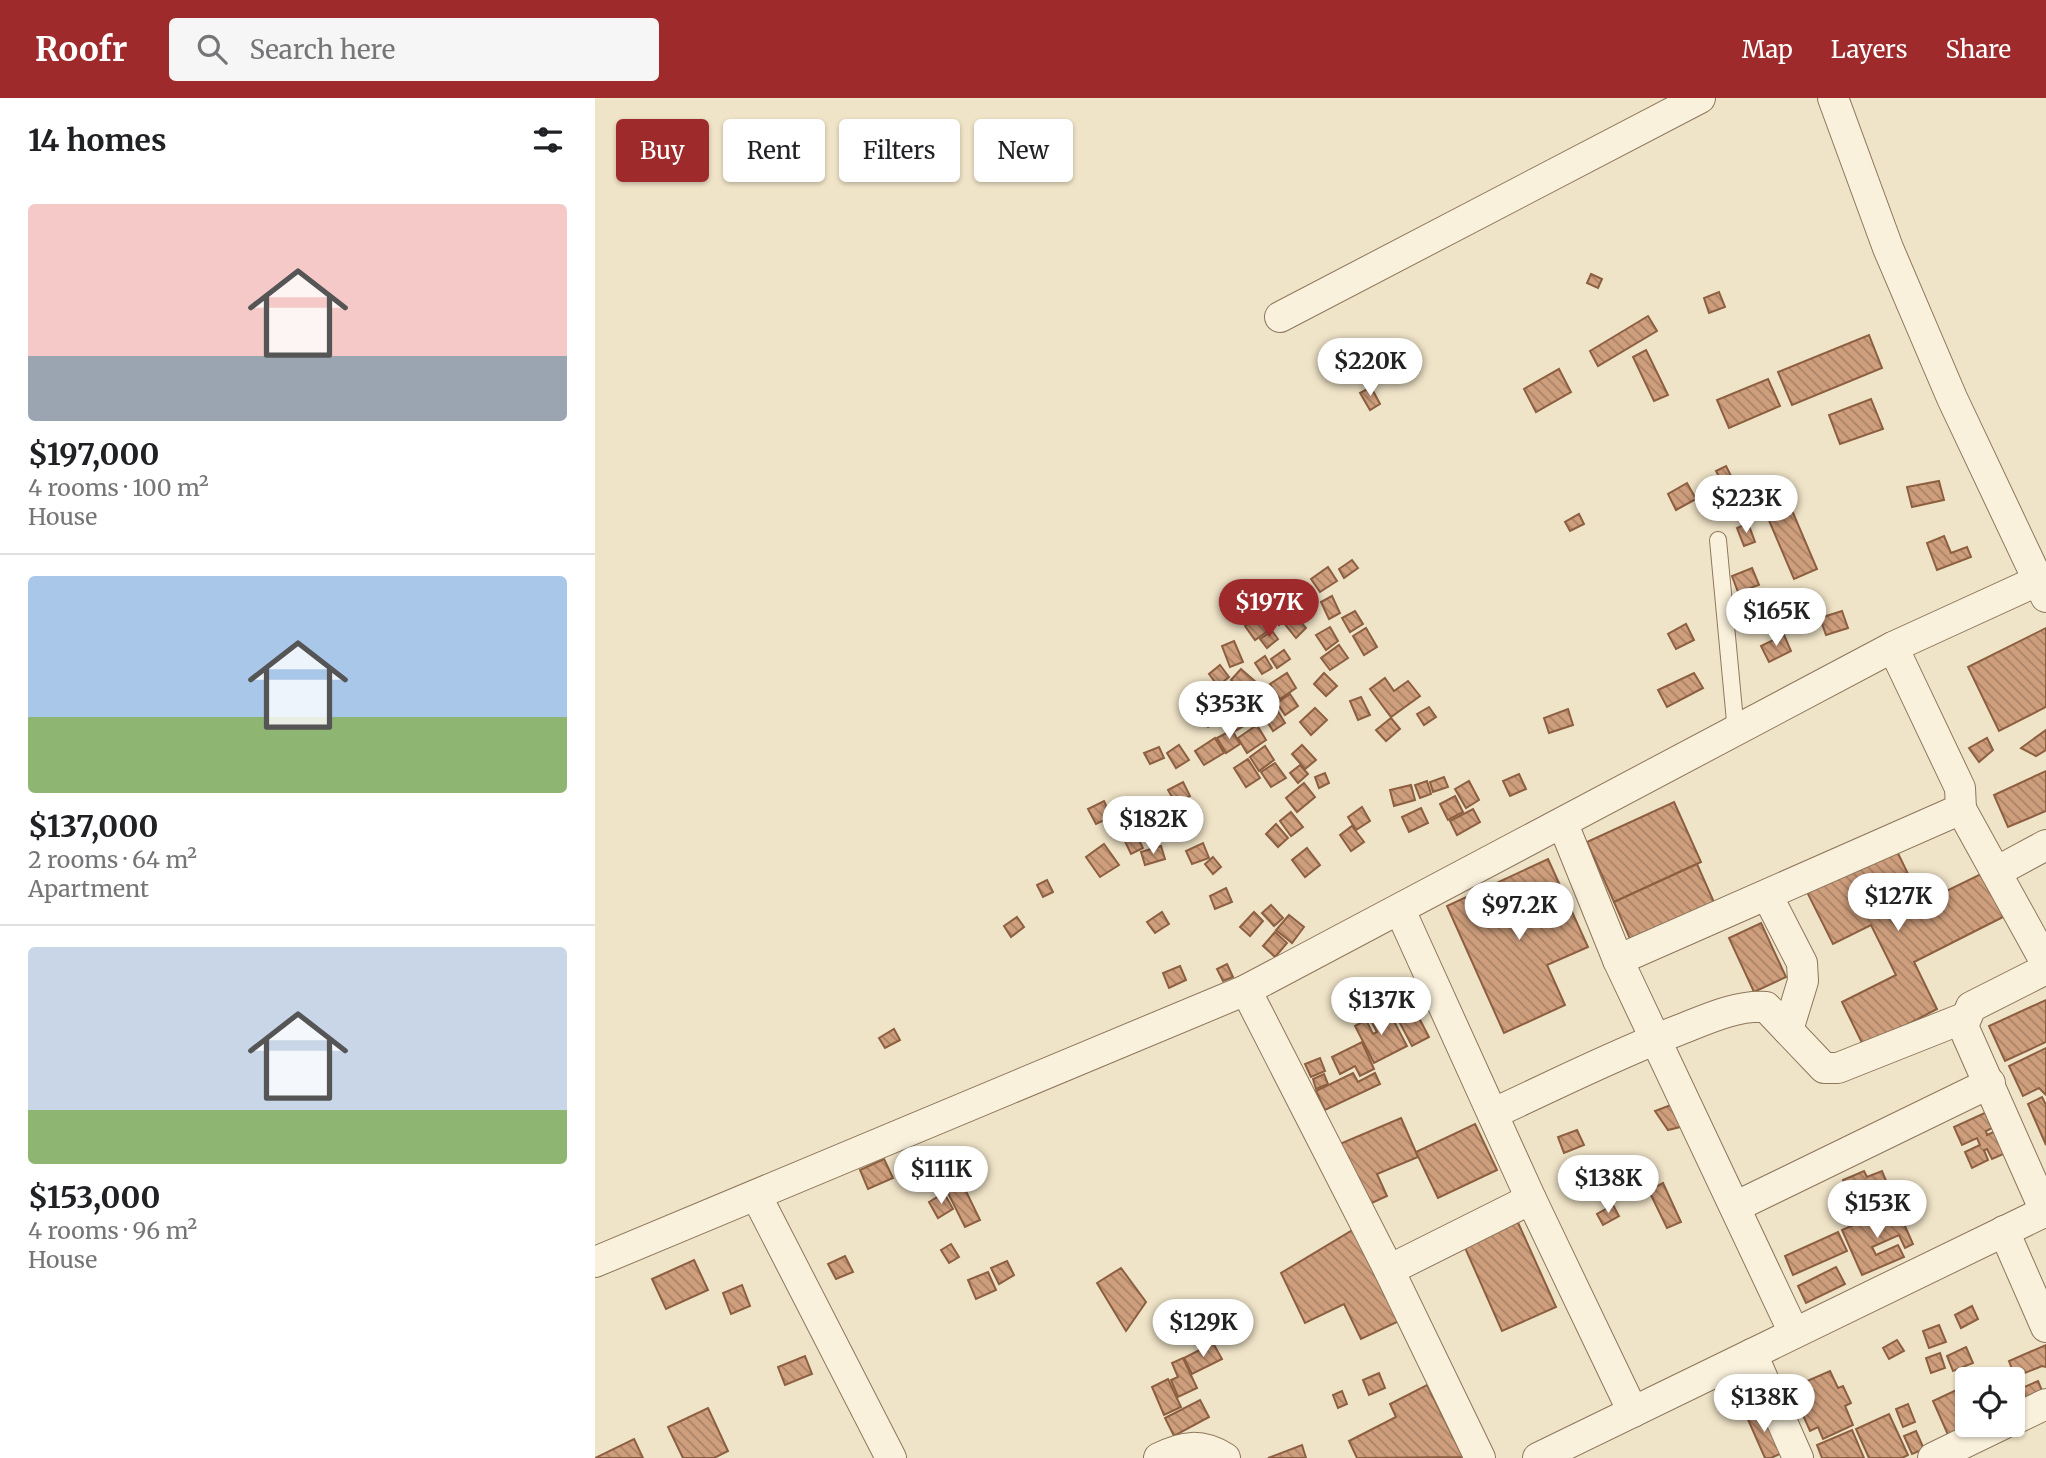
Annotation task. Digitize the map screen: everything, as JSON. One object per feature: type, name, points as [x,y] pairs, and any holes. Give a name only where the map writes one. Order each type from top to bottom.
[{"type":"street","points":[[1280,317],[1700,98]]},
{"type":"street","points":[[595,1262],[1246,990],[1893,647],[2044,584],[1952,398],[1888,248],[1832,98]]},
{"type":"street","points":[[1893,647],[1960,788],[1961,809],[2046,962]]},
{"type":"street","points":[[1618,960],[1961,809]]},
{"type":"street","points":[[1563,824],[1618,960],[1794,1333]]},
{"type":"street","points":[[1996,872],[2046,845]]},
{"type":"street","points":[[1767,895],[1802,963],[1803,981],[1788,1030]]},
{"type":"street","points":[[1400,910],[1531,1199],[1633,1412]]},
{"type":"street","points":[[1538,1458],[2045,1211],[1963,1026],[1964,1018],[1971,1007],[2046,969]]},
{"type":"street","points":[[1246,990],[1389,1270],[1480,1458]]},
{"type":"street","points":[[1494,1113],[1656,1039],[1717,1015],[1751,1006],[1766,1007],[1824,1068],[1838,1068],[1964,1018]]},
{"type":"street","points":[[1735,1208],[1990,1083]]},
{"type":"street","points":[[756,1195],[891,1458]]},
{"type":"street","points":[[1389,1270],[1531,1199]]},
{"type":"street","points":[[2004,1231],[2046,1327]]},
{"type":"street","points":[[1752,1354],[1798,1458]]},
{"type":"street","points":[[2025,1414],[2046,1404]]},
{"type":"street","points":[[1933,1458],[1977,1437]]},
{"type":"street","points":[[1159,1458],[1183,1446],[1211,1449],[1225,1458]]},
{"type":"lane","points":[[1718,540],[1736,732]]},
{"type":"building","points":[[1591,274],[1602,279],[1598,288],[1587,283]]},
{"type":"building","points":[[1719,292],[1725,307],[1709,313],[1704,298]]},
{"type":"building","points":[[1648,316],[1657,331],[1598,366],[1590,351]]},
{"type":"building","points":[[1869,335],[1882,368],[1792,405],[1778,372]]},
{"type":"building","points":[[1646,350],[1668,395],[1654,401],[1633,357]]},
{"type":"building","points":[[1559,369],[1571,392],[1536,412],[1524,389]]},
{"type":"building","points":[[1768,379],[1780,406],[1729,428],[1717,400]]},
{"type":"building","points":[[1371,387],[1380,404],[1370,410],[1360,393]]},
{"type":"building","points":[[1871,399],[1883,429],[1840,444],[1829,415]]},
{"type":"building","points":[[1726,466],[1735,484],[1725,488],[1716,471]]},
{"type":"building","points":[[1939,481],[1944,500],[1912,507],[1907,487]]},
{"type":"building","points":[[1687,483],[1696,499],[1676,510],[1668,494]]},
{"type":"building","points":[[1782,487],[1817,569],[1794,579],[1759,497]]},
{"type":"building","points":[[1579,514],[1584,524],[1570,531],[1565,522]]},
{"type":"building","points":[[1748,523],[1755,542],[1744,546],[1737,528]]},
{"type":"building","points":[[1944,536],[1951,553],[1967,547],[1971,557],[1937,570],[1927,543]]},
{"type":"building","points":[[1352,560],[1358,568],[1344,578],[1339,569]]},
{"type":"building","points":[[1328,567],[1337,581],[1320,592],[1311,579]]},
{"type":"building","points":[[1752,568],[1759,585],[1738,592],[1732,576]]},
{"type":"building","points":[[1332,596],[1340,613],[1329,619],[1321,602]]},
{"type":"building","points":[[1278,597],[1292,613],[1279,625],[1264,609]]},
{"type":"building","points":[[1355,611],[1363,624],[1350,632],[1342,618]]},
{"type":"building","points":[[1842,611],[1848,628],[1826,635],[1820,618]]},
{"type":"building","points":[[1294,614],[1306,628],[1296,638],[1284,623]]},
{"type":"building","points":[[1259,617],[1268,631],[1255,640],[1245,626]]},
{"type":"building","points":[[1686,624],[1694,640],[1676,649],[1668,634]]},
{"type":"building","points":[[1330,627],[1338,641],[1326,650],[1316,635]]},
{"type":"building","points":[[1366,628],[1377,647],[1364,655],[1353,636]]},
{"type":"building","points":[[2046,628],[2046,707],[1999,731],[1968,667]]},
{"type":"building","points":[[1272,631],[1278,639],[1267,648],[1260,639]]},
{"type":"building","points":[[1784,635],[1791,651],[1769,662],[1761,646]]},
{"type":"building","points":[[1234,641],[1243,662],[1230,667],[1222,646]]},
{"type":"building","points":[[1339,645],[1348,658],[1330,670],[1321,658]]},
{"type":"building","points":[[1284,650],[1290,659],[1277,668],[1271,659]]},
{"type":"building","points":[[1265,656],[1272,668],[1262,674],[1255,663]]},
{"type":"building","points":[[1220,665],[1229,677],[1218,686],[1209,674]]},
{"type":"building","points":[[1241,669],[1257,683],[1247,694],[1231,680]]},
{"type":"building","points":[[1287,673],[1296,688],[1280,699],[1270,684]]},
{"type":"building","points":[[1324,673],[1337,686],[1326,696],[1314,684]]},
{"type":"building","points":[[1694,673],[1703,688],[1667,707],[1658,690]]},
{"type":"building","points":[[1385,678],[1394,691],[1408,681],[1420,696],[1391,717],[1370,689]]},
{"type":"building","points":[[1290,694],[1298,706],[1285,715],[1277,703]]},
{"type":"building","points":[[1361,697],[1370,715],[1358,720],[1350,701]]},
{"type":"building","points":[[1215,705],[1223,719],[1208,727],[1201,713]]},
{"type":"building","points":[[1429,707],[1436,717],[1424,725],[1417,714]]},
{"type":"building","points":[[1315,708],[1327,720],[1311,735],[1300,722]]},
{"type":"building","points":[[1568,709],[1573,725],[1549,733],[1544,718]]},
{"type":"building","points":[[1241,710],[1249,723],[1235,731],[1228,718]]},
{"type":"building","points":[[1277,710],[1285,723],[1273,731],[1265,718]]},
{"type":"building","points":[[1391,718],[1400,729],[1386,741],[1376,730]]},
{"type":"building","points":[[1257,725],[1266,740],[1247,753],[1238,738]]},
{"type":"building","points":[[1232,730],[1240,744],[1226,753],[1217,738]]},
{"type":"building","points":[[2046,730],[2046,750],[2036,756],[2021,748]]},
{"type":"building","points":[[1215,738],[1224,753],[1204,765],[1195,751]]},
{"type":"building","points":[[1987,738],[1993,750],[1979,762],[1969,748]]},
{"type":"building","points":[[1179,745],[1189,760],[1176,768],[1167,753]]},
{"type":"building","points":[[1302,745],[1316,760],[1305,769],[1292,754]]},
{"type":"building","points":[[1265,746],[1274,760],[1259,771],[1250,757]]},
{"type":"building","points":[[1159,747],[1164,758],[1150,764],[1144,753]]},
{"type":"building","points":[[1248,759],[1260,778],[1246,787],[1234,768]]},
{"type":"building","points":[[1275,763],[1286,778],[1271,787],[1261,772]]},
{"type":"building","points":[[1300,765],[1308,774],[1298,783],[1290,773]]},
{"type":"building","points":[[2046,771],[2046,811],[2008,827],[1994,795]]},
{"type":"building","points":[[1325,773],[1329,783],[1319,788],[1315,777]]},
{"type":"building","points":[[1519,774],[1526,789],[1510,796],[1503,781]]},
{"type":"building","points":[[1444,777],[1448,787],[1433,792],[1430,782]]},
{"type":"building","points":[[1427,781],[1431,794],[1420,798],[1415,785]]},
{"type":"building","points":[[1469,781],[1479,800],[1466,808],[1455,789]]},
{"type":"building","points":[[1183,782],[1190,796],[1176,804],[1168,790]]},
{"type":"building","points":[[1304,783],[1315,797],[1297,812],[1286,798]]},
{"type":"building","points":[[1411,785],[1415,800],[1394,806],[1390,790]]},
{"type":"building","points":[[1455,796],[1463,812],[1448,820],[1440,804]]},
{"type":"building","points":[[1104,801],[1111,817],[1096,824],[1088,809]]},
{"type":"building","points":[[1674,802],[1701,862],[1614,902],[1587,842]]},
{"type":"building","points":[[1150,807],[1156,823],[1135,829],[1130,813]]},
{"type":"building","points":[[1362,807],[1370,821],[1356,830],[1348,817]]},
{"type":"building","points":[[1421,808],[1428,823],[1409,832],[1402,817]]},
{"type":"building","points":[[1473,809],[1480,822],[1457,835],[1450,821]]},
{"type":"building","points":[[1291,812],[1303,827],[1291,836],[1280,821]]},
{"type":"building","points":[[1276,824],[1288,838],[1278,847],[1266,834]]},
{"type":"building","points":[[1352,826],[1364,842],[1351,851],[1340,835]]},
{"type":"building","points":[[1133,829],[1143,848],[1131,854],[1122,835]]},
{"type":"building","points":[[1203,843],[1209,858],[1192,864],[1186,851]]},
{"type":"building","points":[[1104,844],[1119,865],[1100,877],[1086,857]]},
{"type":"building","points":[[1894,845],[1922,903],[1983,873],[2005,916],[1914,962],[1937,1009],[1864,1047],[1842,1002],[1896,975],[1871,925],[1833,944],[1806,890]]},
{"type":"building","points":[[1161,846],[1165,859],[1145,865],[1141,852]]},
{"type":"building","points":[[1307,848],[1320,865],[1305,877],[1292,860]]},
{"type":"building","points":[[1213,857],[1221,867],[1213,874],[1205,864]]},
{"type":"building","points":[[1548,859],[1588,947],[1547,965],[1565,1005],[1504,1033],[1447,906]]},
{"type":"building","points":[[1697,864],[1717,909],[1634,948],[1614,902]]},
{"type":"building","points":[[1047,880],[1053,892],[1043,897],[1037,885]]},
{"type":"building","points":[[1226,888],[1232,902],[1215,909],[1210,896]]},
{"type":"building","points":[[1271,905],[1283,918],[1274,926],[1262,913]]},
{"type":"building","points":[[1162,912],[1169,924],[1155,933],[1147,922]]},
{"type":"building","points":[[1254,912],[1263,921],[1250,936],[1240,927]]},
{"type":"building","points":[[1289,915],[1304,927],[1292,943],[1276,930]]},
{"type":"building","points":[[1017,917],[1024,927],[1011,937],[1004,926]]},
{"type":"building","points":[[1761,923],[1786,977],[1754,992],[1729,938]]},
{"type":"building","points":[[1275,932],[1287,943],[1275,957],[1263,946]]},
{"type":"building","points":[[1227,964],[1233,977],[1223,981],[1217,969]]},
{"type":"building","points":[[1180,966],[1186,980],[1169,988],[1163,973]]},
{"type":"building","points":[[1408,997],[1429,1037],[1412,1046],[1391,1006]]},
{"type":"building","points":[[2046,1000],[2046,1042],[2005,1061],[1989,1026]]},
{"type":"building","points":[[1388,1010],[1407,1046],[1374,1063],[1355,1026],[1366,1020],[1373,1034],[1377,1032],[1370,1019]]},
{"type":"building","points":[[894,1029],[900,1040],[885,1048],[879,1038]]},
{"type":"building","points":[[1362,1042],[1374,1069],[1360,1076],[1355,1066],[1340,1074],[1332,1057]]},
{"type":"building","points":[[2046,1048],[2046,1095],[2039,1088],[2023,1096],[2009,1066]]},
{"type":"building","points":[[1320,1058],[1325,1071],[1311,1077],[1305,1064]]},
{"type":"building","points":[[1353,1073],[1358,1082],[1375,1073],[1380,1084],[1325,1110],[1316,1091]]},
{"type":"building","points":[[1324,1074],[1328,1084],[1316,1089],[1313,1079]]},
{"type":"building","points":[[2042,1097],[2046,1105],[2046,1145],[2028,1104]]},
{"type":"building","points":[[1671,1105],[1684,1126],[1668,1130],[1655,1111]]},
{"type":"building","points":[[1989,1111],[1996,1126],[1986,1131],[1987,1135],[1998,1130],[2008,1152],[1992,1159],[1987,1149],[1984,1150],[1988,1160],[1972,1168],[1965,1152],[1980,1145],[1977,1138],[1962,1145],[1954,1127]]},
{"type":"building","points":[[1401,1118],[1418,1157],[1377,1174],[1387,1196],[1361,1208],[1335,1146]]},
{"type":"building","points":[[1475,1124],[1497,1170],[1438,1198],[1416,1152]]},
{"type":"building","points":[[1577,1130],[1584,1145],[1564,1153],[1558,1137]]},
{"type":"building","points":[[884,1159],[893,1178],[868,1189],[860,1170]]},
{"type":"building","points":[[1864,1171],[1867,1177],[1882,1171],[1894,1200],[1859,1216],[1843,1180]]},
{"type":"building","points":[[962,1183],[980,1220],[965,1227],[947,1191]]},
{"type":"building","points":[[1663,1183],[1681,1222],[1667,1228],[1649,1191]]},
{"type":"building","points":[[944,1193],[953,1209],[938,1218],[929,1202]]},
{"type":"building","points":[[1613,1205],[1619,1216],[1603,1225],[1597,1214]]},
{"type":"building","points":[[1896,1206],[1913,1244],[1905,1248],[1899,1235],[1872,1247],[1876,1255],[1898,1245],[1904,1257],[1862,1275],[1842,1230]]},
{"type":"building","points":[[1515,1216],[1556,1307],[1502,1331],[1462,1241]]},
{"type":"building","points":[[1356,1228],[1399,1321],[1361,1339],[1344,1304],[1305,1323],[1281,1273]]},
{"type":"building","points":[[1838,1232],[1847,1251],[1793,1275],[1785,1256]]},
{"type":"building","points":[[951,1244],[959,1257],[949,1263],[941,1250]]},
{"type":"building","points":[[845,1256],[853,1272],[836,1279],[828,1264]]},
{"type":"building","points":[[694,1260],[708,1290],[666,1309],[652,1279]]},
{"type":"building","points":[[1007,1261],[1014,1275],[999,1284],[991,1268]]},
{"type":"building","points":[[1836,1267],[1845,1284],[1806,1303],[1798,1286]]},
{"type":"building","points":[[1121,1268],[1146,1302],[1126,1331],[1097,1283]]},
{"type":"building","points":[[988,1272],[996,1290],[976,1299],[968,1280]]},
{"type":"building","points":[[742,1285],[750,1306],[731,1314],[723,1293]]},
{"type":"building","points":[[1972,1306],[1978,1319],[1961,1328],[1955,1315]]},
{"type":"building","points":[[1180,1318],[1185,1329],[1172,1335],[1167,1324]]},
{"type":"building","points":[[1939,1325],[1946,1342],[1929,1348],[1923,1331]]},
{"type":"building","points":[[1897,1340],[1904,1351],[1889,1359],[1883,1348]]},
{"type":"building","points":[[1213,1343],[1222,1359],[1192,1374],[1184,1358]]},
{"type":"building","points":[[2046,1345],[2046,1367],[2025,1373],[2025,1367],[2011,1367],[2009,1361]]},
{"type":"building","points":[[1966,1347],[1973,1363],[1955,1367],[1953,1371],[1947,1356]]},
{"type":"building","points":[[1940,1353],[1945,1368],[1931,1373],[1926,1358]]},
{"type":"building","points":[[805,1356],[812,1374],[785,1385],[778,1367]]},
{"type":"building","points":[[1183,1358],[1197,1388],[1178,1397],[1171,1380],[1178,1377],[1172,1363]]},
{"type":"building","points":[[1830,1371],[1838,1388],[1843,1386],[1851,1403],[1845,1406],[1853,1425],[1823,1439],[1818,1427],[1810,1431],[1791,1388]]},
{"type":"building","points":[[1379,1373],[1385,1388],[1369,1395],[1363,1380]]},
{"type":"building","points":[[1168,1379],[1181,1407],[1164,1415],[1152,1387]]},
{"type":"building","points":[[2038,1381],[2045,1398],[2029,1405],[2025,1387]]},
{"type":"building","points":[[1427,1385],[1463,1457],[1357,1458],[1349,1441],[1396,1417],[1390,1404]]},
{"type":"building","points":[[1342,1391],[1347,1404],[1338,1408],[1333,1395]]},
{"type":"building","points":[[1955,1391],[1955,1437],[1966,1437],[1953,1446],[1933,1401]]},
{"type":"building","points":[[1200,1400],[1209,1417],[1174,1436],[1165,1418]]},
{"type":"building","points":[[1908,1404],[1915,1422],[1903,1427],[1896,1409]]},
{"type":"building","points":[[708,1408],[728,1451],[714,1458],[683,1458],[668,1427]]},
{"type":"building","points":[[1762,1408],[1782,1453],[1771,1458],[1765,1458],[1746,1415]]},
{"type":"building","points":[[1889,1414],[1908,1455],[1902,1458],[1869,1458],[1856,1429]]},
{"type":"building","points":[[1852,1430],[1864,1458],[1822,1458],[1817,1445]]},
{"type":"building","points":[[1916,1431],[1924,1449],[1912,1454],[1904,1436]]},
{"type":"building","points":[[634,1439],[643,1458],[595,1458]]},
{"type":"building","points":[[1302,1445],[1306,1458],[1268,1458]]}]
